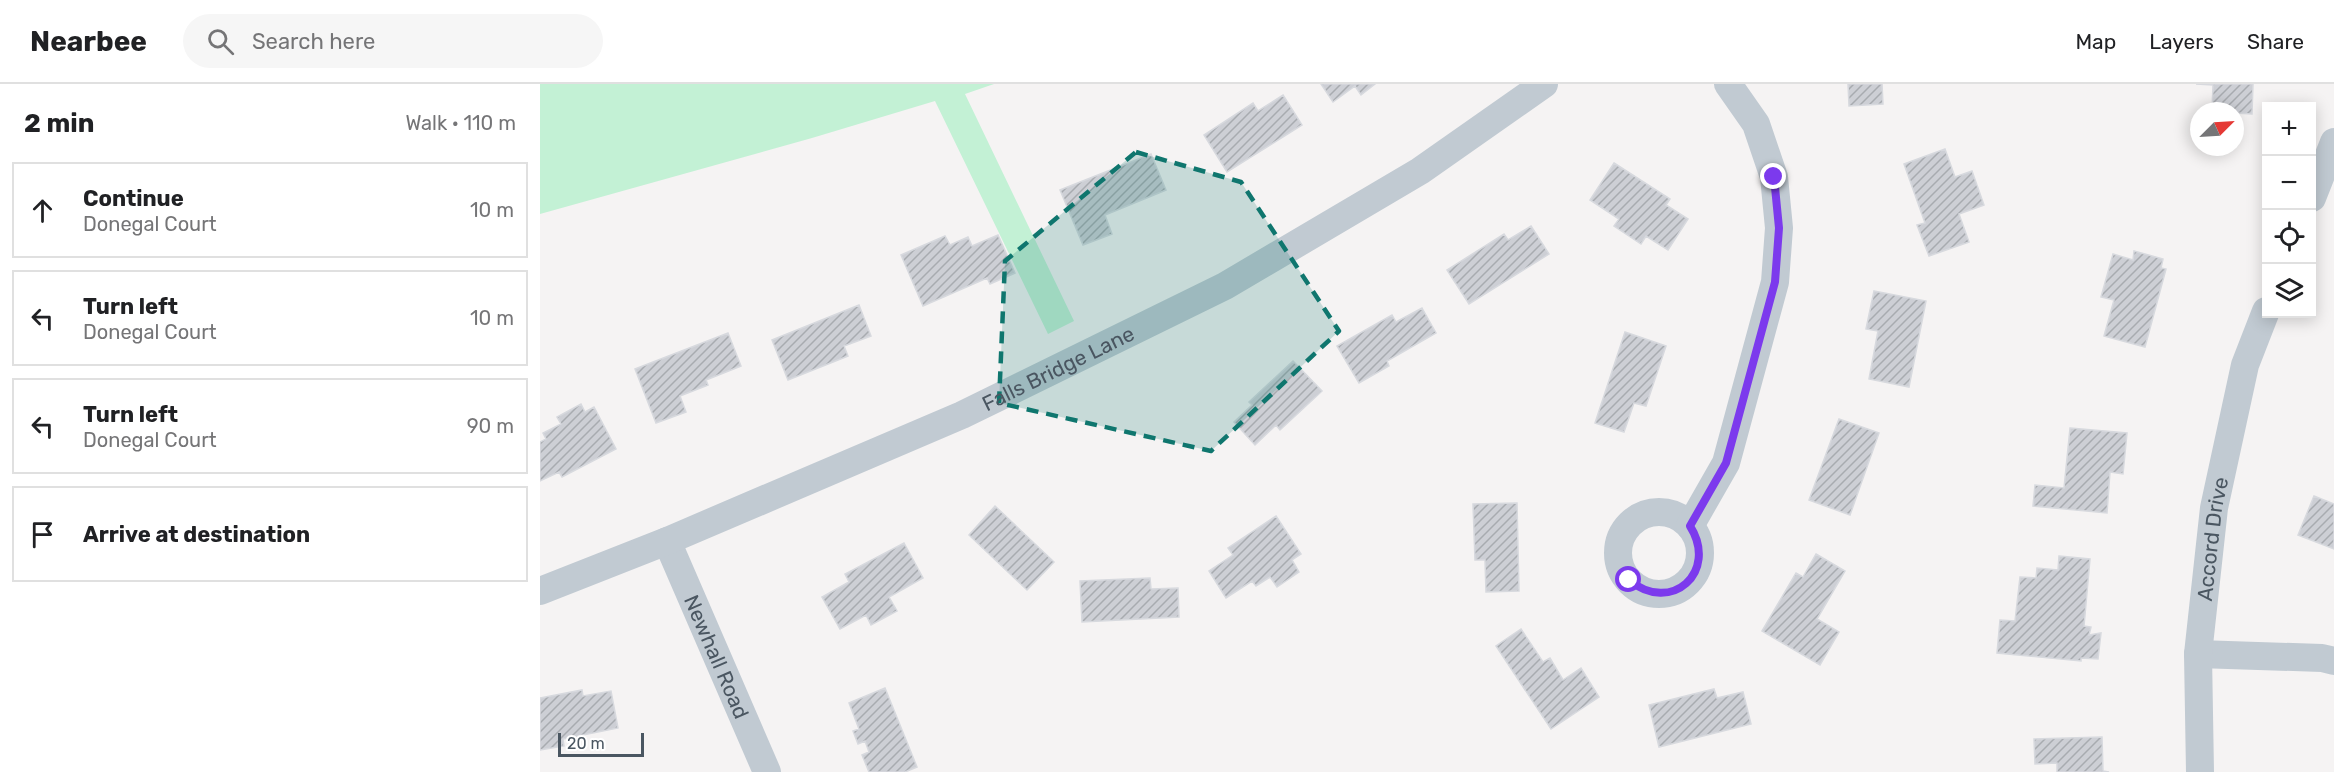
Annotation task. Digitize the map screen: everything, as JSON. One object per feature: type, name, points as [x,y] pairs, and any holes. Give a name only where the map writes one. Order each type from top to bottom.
[{"type":"street","name":"Falls Bridge Lane","points":[[540,591],[667,541],[962,415],[1225,286],[1420,171],[1544,84]]},
{"type":"street","points":[[1690,526],[1726,463],[1775,282],[1779,228],[1774,177],[1756,124],[1728,84]]},
{"type":"street","points":[[2316,188],[2334,142]]},
{"type":"street","name":"Accord Drive","points":[[2200,772],[2198,654],[2214,508],[2245,365],[2263,318]]},
{"type":"street","name":"Newhall Road","points":[[667,541],[766,772]]},
{"type":"street","points":[[2198,654],[2322,658],[2334,661]]},
{"type":"highlighted area","points":[[1136,152],[1241,182],[1339,331],[1211,451],[999,403],[1005,261]]},
{"type":"green space","points":[[540,84],[994,84],[965,94],[1074,321],[1048,334],[935,101],[540,214]]},
{"type":"building","points":[[1321,84],[1375,84],[1361,95],[1355,86],[1333,102]]},
{"type":"building","points":[[1848,84],[1882,84],[1883,104],[1849,106]]},
{"type":"building","points":[[2196,84],[2253,84],[2252,114],[2244,114],[2244,102],[2212,102],[2213,85]]},
{"type":"building","points":[[1283,95],[1302,125],[1227,172],[1204,135],[1253,103],[1258,111]]},
{"type":"building","points":[[1945,149],[1955,177],[1972,171],[1984,205],[1959,214],[1969,242],[1929,256],[1917,225],[1925,223],[1904,164]]},
{"type":"building","points":[[1151,154],[1166,190],[1105,215],[1112,234],[1083,245],[1060,190]]},
{"type":"building","points":[[1614,163],[1670,199],[1666,205],[1688,219],[1668,250],[1646,236],[1641,244],[1614,226],[1619,219],[1590,200]]},
{"type":"building","points":[[1531,226],[1549,254],[1469,304],[1447,270],[1504,234],[1508,240]]},
{"type":"building","points":[[998,235],[1015,273],[990,284],[987,278],[923,306],[901,255],[945,236],[950,245],[968,237],[972,246]]},
{"type":"building","points":[[2134,251],[2163,259],[2161,268],[2166,269],[2145,347],[2104,336],[2114,300],[2101,297],[2113,254],[2133,260]]},
{"type":"building","points":[[1874,291],[1926,301],[1909,387],[1869,379],[1878,331],[1866,329]]},
{"type":"building","points":[[859,305],[871,336],[844,346],[848,356],[788,380],[772,340]]},
{"type":"building","points":[[1422,308],[1436,333],[1387,361],[1389,366],[1359,383],[1337,346],[1392,315],[1396,322]]},
{"type":"building","points":[[1625,332],[1666,346],[1646,406],[1634,403],[1624,432],[1595,423]]},
{"type":"building","points":[[728,333],[741,366],[706,380],[708,385],[680,396],[686,412],[656,423],[635,369]]},
{"type":"building","points":[[1293,361],[1322,391],[1280,430],[1276,425],[1255,445],[1234,422],[1252,405],[1249,402]]},
{"type":"building","points":[[581,404],[585,412],[594,407],[616,449],[562,477],[559,472],[540,481],[540,442],[546,439],[543,433],[561,424],[557,417]]},
{"type":"building","points":[[1839,419],[1879,433],[1850,515],[1809,500]]},
{"type":"building","points":[[2070,428],[2127,433],[2123,474],[2110,472],[2107,513],[2033,506],[2035,485],[2064,488]]},
{"type":"building","points":[[2314,496],[2334,504],[2334,549],[2298,535]]},
{"type":"building","points":[[1517,503],[1519,591],[1486,592],[1485,560],[1475,560],[1473,504]]},
{"type":"building","points":[[995,506],[1054,562],[1027,590],[969,535]]},
{"type":"building","points":[[1276,516],[1301,554],[1292,560],[1299,572],[1277,587],[1270,577],[1256,586],[1252,581],[1226,598],[1209,571],[1233,555],[1228,548]]},
{"type":"building","points":[[904,543],[923,578],[889,597],[897,611],[871,625],[866,615],[840,629],[822,597],[849,582],[845,574]]},
{"type":"building","points":[[1816,554],[1845,571],[1817,619],[1839,632],[1820,665],[1762,631],[1796,573],[1803,577]]},
{"type":"building","points":[[2059,556],[2090,559],[2084,626],[2091,627],[2089,635],[2101,633],[2098,659],[2081,658],[2081,661],[1997,653],[2000,620],[2015,621],[2020,577],[2036,578],[2037,568],[2058,570]]},
{"type":"building","points":[[1150,578],[1151,589],[1178,588],[1179,617],[1082,622],[1080,581]]},
{"type":"building","points":[[1521,629],[1543,662],[1550,658],[1563,680],[1581,668],[1599,697],[1551,729],[1496,646]]},
{"type":"building","points":[[885,688],[917,767],[905,772],[869,772],[862,755],[869,752],[865,741],[858,744],[853,731],[859,729],[849,703]]},
{"type":"building","points":[[1714,689],[1717,698],[1743,692],[1751,724],[1659,747],[1649,705]]},
{"type":"building","points":[[582,690],[583,696],[611,691],[618,728],[563,739],[564,746],[540,750],[540,698]]},
{"type":"building","points":[[2102,737],[2103,771],[2109,772],[2057,772],[2057,763],[2035,764],[2034,739]]},
{"type":"route","points":[[1629,580],[1639,589],[1651,593],[1663,594],[1676,591],[1694,574],[1699,562],[1700,549],[1690,526],[1726,463],[1775,282],[1779,228],[1774,177]]}]
